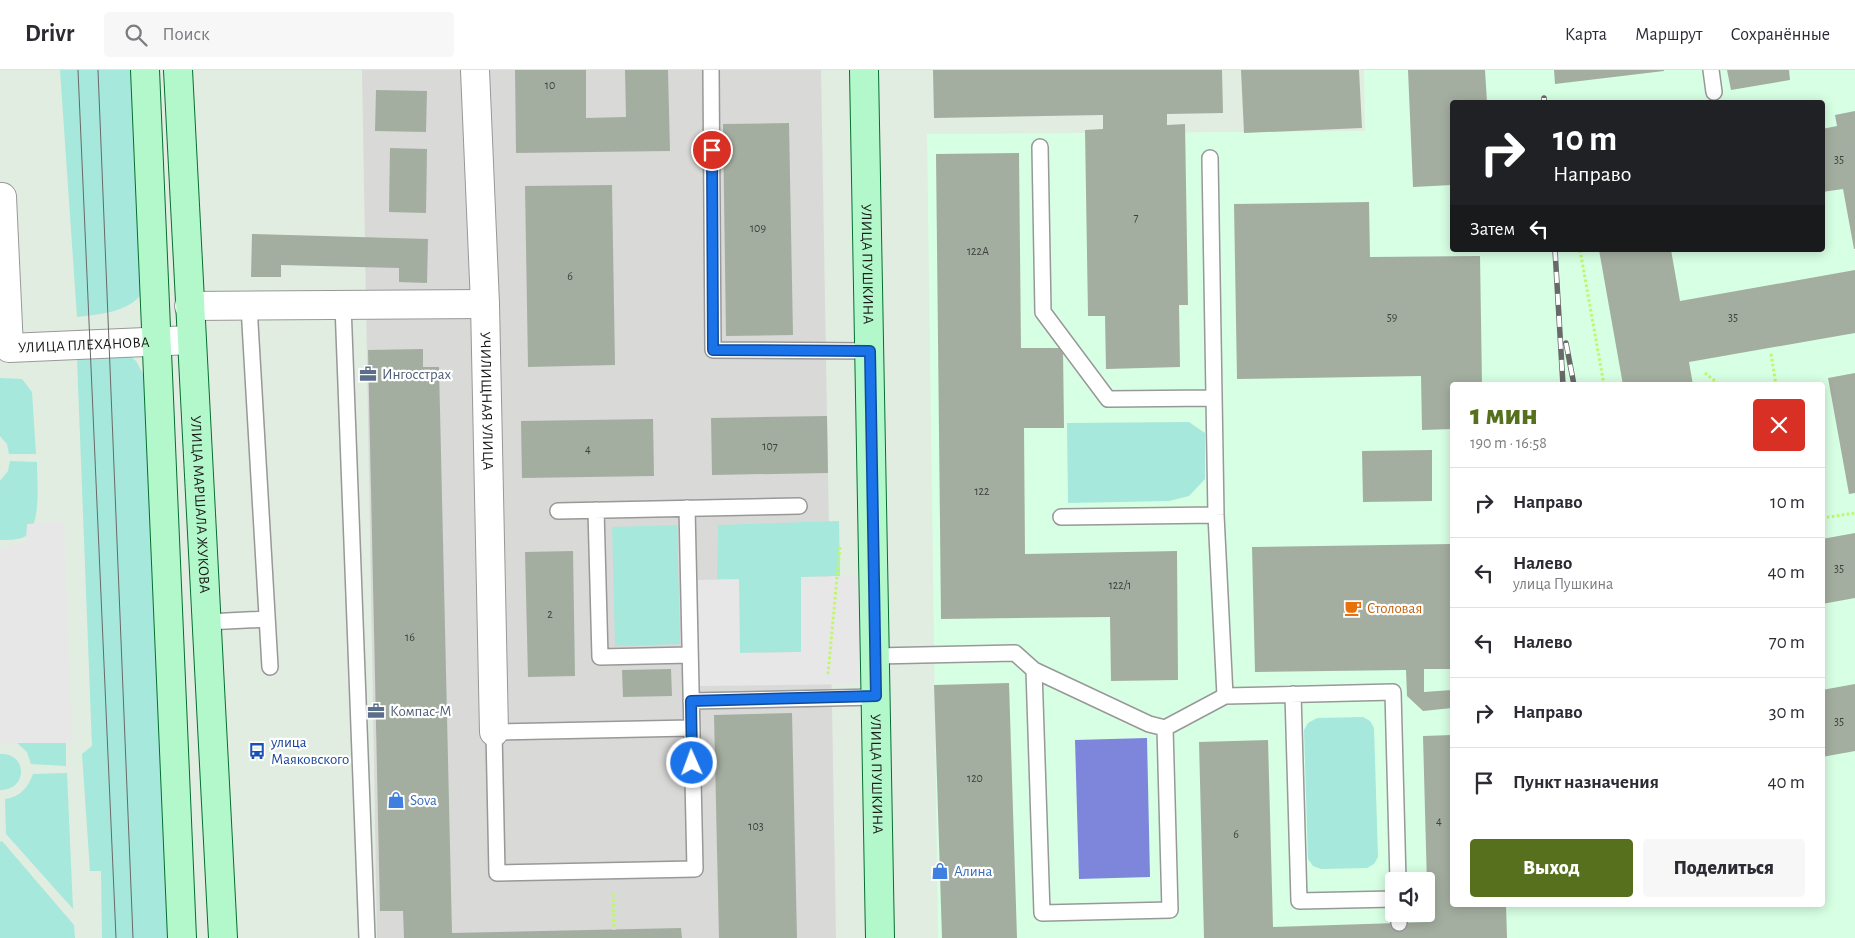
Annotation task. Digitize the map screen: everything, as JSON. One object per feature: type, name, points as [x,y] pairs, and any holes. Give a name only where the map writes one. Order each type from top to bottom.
[{"type":"main road","points":[[145,70],[182,938]]},
{"type":"main road","name":"УЛИЦА МАРШАЛА ЖУКОВА","points":[[178,70],[223,938]]},
{"type":"main road","name":"УЛИЦА ПУШКИНА","points":[[864,70],[880,938]]},
{"type":"street","name":"УЧИЛИЩНАЯ УЛИЦА","points":[[475,70],[485,304],[494,732]]},
{"type":"street","name":"УЛИЦА ПЛЕХАНОВА","points":[[0,197],[2,197],[8,348],[191,340]]},
{"type":"street","points":[[190,306],[485,304]]},
{"type":"lane","points":[[711,70],[713,350],[870,351]]},
{"type":"lane","points":[[1711,70],[1714,92]]},
{"type":"lane","points":[[1040,147],[1043,312],[1108,399],[1214,398]]},
{"type":"lane","points":[[1210,158],[1216,515],[1225,696]]},
{"type":"lane","points":[[343,305],[366,938]]},
{"type":"lane","points":[[250,306],[270,667]]},
{"type":"lane","points":[[558,511],[799,506]]},
{"type":"lane","points":[[686,508],[695,869],[497,874],[494,732],[691,728]]},
{"type":"lane","points":[[596,510],[600,657],[690,655]]},
{"type":"lane","points":[[1060,517],[1216,515]]},
{"type":"lane","points":[[207,622],[267,619]]},
{"type":"lane","points":[[876,656],[1016,653],[1034,670],[1149,724],[1165,728],[1225,696],[1393,692],[1398,872]]},
{"type":"lane","points":[[1034,670],[1042,913],[1170,910],[1165,728]]},
{"type":"lane","points":[[1293,694],[1299,901],[1385,899]]},
{"type":"lane","points":[[691,701],[876,696]]},
{"type":"path","points":[[1580,252],[1603,382]]},
{"type":"path","points":[[1771,354],[1776,382]]},
{"type":"path","points":[[1705,373],[1716,382]]},
{"type":"path","points":[[1825,518],[1855,513]]},
{"type":"path","points":[[613,871],[614,930]]},
{"type":"shaded area","points":[[60,70],[132,70],[142,293],[136,300],[121,309],[77,317]]},
{"type":"shaded area","points":[[362,70],[821,70],[836,938],[377,938]]},
{"type":"shaded area","points":[[1364,70],[1855,70],[1855,938],[938,938],[927,134],[1365,131]]},
{"type":"shaded area","points":[[126,352],[136,361],[144,376],[170,938],[102,938],[101,871],[90,871],[82,754],[92,746],[77,359]]},
{"type":"shaded area","points":[[0,378],[22,379],[32,392],[36,454],[9,454],[7,444],[0,436]]},
{"type":"shaded area","points":[[1189,422],[1205,433],[1205,479],[1189,496],[1169,501],[1068,503],[1067,423]]},
{"type":"shaded area","points":[[10,461],[37,462],[38,491],[36,514],[30,532],[24,537],[0,540],[0,481],[8,471]]},
{"type":"shaded area","points":[[64,521],[72,743],[0,743],[0,549],[26,541],[27,524]]},
{"type":"shaded area","points":[[839,521],[840,576],[801,577],[802,652],[739,653],[739,580],[717,579],[718,525]]},
{"type":"shaded area","points":[[677,525],[680,644],[615,646],[612,527]]},
{"type":"shaded area","points":[[861,576],[862,684],[699,686],[698,580],[739,579],[740,653],[801,652],[801,577]]},
{"type":"shaded area","points":[[1363,717],[1370,721],[1374,728],[1378,857],[1374,864],[1367,868],[1321,869],[1313,866],[1308,859],[1304,730],[1308,723],[1317,718]]},
{"type":"shaded area","points":[[66,736],[66,766],[31,764],[27,752],[16,742]]},
{"type":"shaded area","points":[[1147,738],[1150,877],[1079,879],[1075,740]]},
{"type":"shaded area","points":[[0,754],[9,755],[15,759],[20,765],[21,771],[20,778],[16,784],[0,790]]},
{"type":"shaded area","points":[[67,773],[73,909],[6,834],[5,799],[23,791],[29,784],[33,774]]},
{"type":"shaded area","points":[[2,841],[74,925],[75,938],[0,938],[0,842]]},
{"type":"building","points":[[515,70],[586,70],[586,118],[626,117],[625,70],[668,70],[670,151],[516,153]]},
{"type":"building","points":[[933,70],[1222,70],[1223,113],[1167,114],[1167,125],[1185,124],[1188,305],[1179,305],[1180,367],[1106,369],[1105,316],[1088,316],[1085,130],[1103,129],[1103,115],[934,118]]},
{"type":"building","points":[[1241,70],[1359,70],[1362,128],[1244,133]]},
{"type":"building","points":[[1408,70],[1485,70],[1487,100],[1450,100],[1450,185],[1413,187]]},
{"type":"building","points":[[1554,70],[1664,70],[1664,71],[1555,84]]},
{"type":"building","points":[[1727,70],[1789,70],[1790,80],[1731,90]]},
{"type":"building","points":[[376,90],[427,91],[426,132],[375,131]]},
{"type":"building","points":[[1855,111],[1855,249],[1843,189],[1825,192],[1825,128],[1837,126],[1835,115]]},
{"type":"building","points":[[789,123],[793,335],[726,336],[723,124]]},
{"type":"building","points":[[390,148],[427,149],[426,213],[389,212]]},
{"type":"building","points":[[1019,153],[1021,348],[1063,348],[1064,428],[1024,428],[1025,554],[1177,551],[1178,680],[1111,681],[1110,617],[941,619],[936,154]]},
{"type":"building","points":[[612,185],[615,365],[528,367],[525,186]]},
{"type":"building","points":[[1369,202],[1370,257],[1480,256],[1482,382],[1450,382],[1450,429],[1422,430],[1421,376],[1237,379],[1234,204]]},
{"type":"building","points":[[252,234],[428,239],[427,283],[399,282],[399,268],[281,265],[281,277],[251,277]]},
{"type":"building","points":[[1599,252],[1671,252],[1680,301],[1855,270],[1855,333],[1689,362],[1692,382],[1622,382]]},
{"type":"building","points":[[423,349],[423,367],[439,367],[452,933],[681,928],[682,938],[404,938],[403,911],[380,911],[368,350]]},
{"type":"building","points":[[1855,373],[1855,493],[1849,494],[1828,378]]},
{"type":"building","points":[[827,416],[828,473],[712,475],[711,418]]},
{"type":"building","points":[[653,419],[654,476],[522,478],[521,421]]},
{"type":"building","points":[[1432,450],[1432,501],[1363,502],[1362,451]]},
{"type":"building","points":[[1855,533],[1855,598],[1825,603],[1825,538]]},
{"type":"building","name":"Столовая","points":[[1450,544],[1450,669],[1424,669],[1424,692],[1450,690],[1450,708],[1423,711],[1407,696],[1406,670],[1255,672],[1252,547]]},
{"type":"building","points":[[573,551],[575,676],[528,677],[525,552]]},
{"type":"building","points":[[671,669],[672,696],[623,697],[622,670]]},
{"type":"building","points":[[1009,683],[1017,938],[942,938],[934,685]]},
{"type":"building","points":[[1855,684],[1855,751],[1825,756],[1825,689]]},
{"type":"building","points":[[792,713],[797,938],[719,938],[714,715]]},
{"type":"building","points":[[1450,735],[1450,907],[1506,907],[1507,938],[1204,938],[1199,742],[1268,740],[1273,927],[1435,922],[1435,872],[1427,872],[1423,736]]},
{"type":"tram line","points":[[78,70],[116,938]]},
{"type":"tram line","points":[[98,70],[133,938]]},
{"type":"railway","points":[[1555,252],[1563,382]]},
{"type":"railway","points":[[1566,343],[1573,382]]},
{"type":"place","name":"Ингосстрах","points":[[368,374]]},
{"type":"place","name":"Столовая","points":[[1353,608]]},
{"type":"place","name":"Компас-М","points":[[376,711]]},
{"type":"place","name":"улица Маяковского","points":[[257,751]]},
{"type":"place","name":"Sova","points":[[396,800]]},
{"type":"place","name":"Алина","points":[[940,871]]},
{"type":"route","points":[[692,763],[691,701],[876,696],[870,351],[713,350],[712,150]]}]
